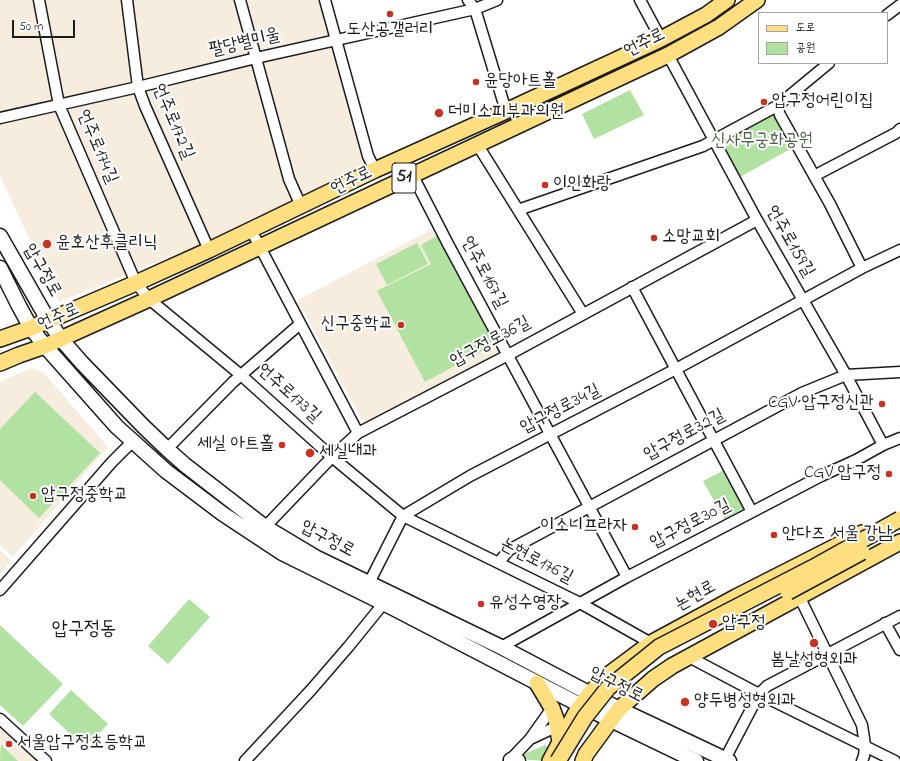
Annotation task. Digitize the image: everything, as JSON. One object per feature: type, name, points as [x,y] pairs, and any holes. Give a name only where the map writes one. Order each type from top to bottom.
[{"type":"main road","name":"언주로","points":[[0,339],[31,328],[136,283],[209,250],[375,170],[506,112],[661,39],[706,15],[727,0]]},
{"type":"main road","name":"언주로","points":[[0,363],[19,354],[45,346],[149,299],[412,174],[668,55],[719,27],[757,0]]},
{"type":"main road","name":"압구정로","points":[[0,236],[48,320],[61,339],[106,388],[167,449],[185,465],[265,527],[318,558],[501,647],[585,699],[615,714],[696,761]]},
{"type":"main road","name":"압구정로","points":[[0,268],[31,328],[45,346],[117,427],[166,471],[223,514],[282,553],[537,683],[585,699]]},
{"type":"main road","name":"논현로","points":[[550,761],[585,699],[608,675],[654,641],[900,513]]},
{"type":"main road","name":"논현로","points":[[558,761],[585,717],[608,688],[659,647],[812,568],[900,519]]},
{"type":"main road","name":"논현로","points":[[569,761],[594,720],[617,694],[642,671],[667,653],[819,576],[900,530]]},
{"type":"main road","points":[[583,761],[586,754],[615,714],[653,679],[672,666],[900,542]]},
{"type":"main road","points":[[678,628],[675,635],[675,640],[680,650],[692,655]]},
{"type":"main road","points":[[654,641],[664,642],[670,647],[674,660],[672,666]]},
{"type":"main road","points":[[537,683],[552,708],[558,726],[560,742]]},
{"type":"main road","name":"압구정로","points":[[615,714],[727,760]]},
{"type":"street","name":"언주로174길","points":[[39,0],[59,105],[136,283],[149,299]]},
{"type":"street","name":"언주로172길","points":[[127,0],[138,87],[209,250]]},
{"type":"street","points":[[240,0],[289,179],[301,206]]},
{"type":"street","points":[[325,0],[368,156],[375,170]]},
{"type":"street","points":[[468,0],[475,9],[506,112]]},
{"type":"street","name":"팔당별미울","points":[[0,118],[138,87],[256,58],[475,9],[496,0]]},
{"type":"street","points":[[640,0],[661,39]]},
{"type":"street","points":[[888,14],[900,5]]},
{"type":"street","name":"언주로159길","points":[[668,55],[756,220],[846,375],[883,444]]},
{"type":"street","points":[[518,210],[703,146],[713,139],[777,106],[828,64]]},
{"type":"street","points":[[777,106],[780,115],[862,268]]},
{"type":"street","points":[[814,176],[896,133],[900,129]]},
{"type":"street","points":[[477,144],[583,314]]},
{"type":"street","name":"언주로167길","points":[[412,174],[627,577]]},
{"type":"street","name":"압구정로36길","points":[[265,527],[358,432],[632,288],[756,220]]},
{"type":"street","points":[[251,230],[358,432]]},
{"type":"street","name":"압구정로34길","points":[[403,516],[470,476],[676,369],[862,268],[900,250]]},
{"type":"street","points":[[632,288],[752,512]]},
{"type":"street","name":"언주로173길","points":[[149,299],[242,376],[332,457],[403,516]]},
{"type":"street","points":[[167,449],[233,382],[242,376],[300,324]]},
{"type":"street","name":"압구정로32길","points":[[499,562],[509,550],[802,393],[846,375],[900,372]]},
{"type":"street","name":"압구정로30길","points":[[501,647],[627,577],[856,460],[883,444],[900,438]]},
{"type":"street","points":[[0,590],[112,462],[133,441]]},
{"type":"street","points":[[369,583],[403,516]]},
{"type":"street","name":"논현로176길","points":[[403,516],[499,562],[654,641]]},
{"type":"street","points":[[799,596],[862,725],[864,745],[864,756],[862,761]]},
{"type":"street","points":[[245,761],[311,690],[383,604]]},
{"type":"street","points":[[727,760],[759,694],[766,686],[900,616]]},
{"type":"street","points":[[885,623],[900,650]]},
{"type":"street","points":[[692,655],[759,694],[895,761]]},
{"type":"street","points":[[513,761],[552,708]]},
{"type":"street","points":[[0,719],[46,761]]},
{"type":"street","points":[[530,739],[558,726]]},
{"type":"shaded area","points":[[0,0],[324,0],[371,175],[59,302],[0,176]]},
{"type":"shaded area","name":"신구중학교","points":[[438,226],[504,350],[364,424],[298,300]]},
{"type":"shaded area","name":"압구정중학교","points":[[31,368],[44,373],[108,447],[13,557],[0,545],[0,382]]},
{"type":"shaded area","points":[[0,550],[11,561],[0,574]]},
{"type":"shaded area","name":"서울압구정초등학교","points":[[0,728],[37,761],[0,761]]},
{"type":"green space","points":[[630,90],[644,115],[594,139],[582,114]]},
{"type":"green space","name":"신사무궁화공원","points":[[774,112],[794,147],[738,178],[719,142]]},
{"type":"green space","points":[[438,235],[497,343],[425,382],[377,291],[431,264],[421,245]]},
{"type":"green space","points":[[417,243],[428,264],[387,285],[376,264]]},
{"type":"green space","points":[[35,392],[100,453],[39,518],[0,480],[0,429]]},
{"type":"green space","points":[[726,469],[746,507],[724,519],[703,481]]},
{"type":"green space","points":[[189,599],[210,617],[168,664],[148,646]]},
{"type":"green space","points":[[0,625],[63,684],[23,726],[0,705]]},
{"type":"green space","points":[[71,690],[108,724],[85,748],[49,714]]},
{"type":"green space","points":[[1,745],[18,761],[0,761]]},
{"type":"green space","points":[[545,745],[550,748],[544,761],[521,759],[526,753]]},
{"type":"place","name":"도산공갤러리","points":[[390,14]]},
{"type":"place","name":"윤당아트홀","points":[[476,82]]},
{"type":"place","name":"압구정어린이집","points":[[764,102]]},
{"type":"place","name":"더미소피부과의원","points":[[439,113]]},
{"type":"place","name":"이인화랑","points":[[545,185]]},
{"type":"place","name":"소망교회","points":[[654,238]]},
{"type":"place","name":"윤호산후클리닉","points":[[47,244]]},
{"type":"place","name":"신구중학교","points":[[401,325]]},
{"type":"place","name":"CGV 압구정신관","points":[[882,404]]},
{"type":"place","name":"세실 아트홀","points":[[282,445]]},
{"type":"place","name":"세실내과","points":[[310,453]]},
{"type":"place","name":"CGV 압구정","points":[[889,474]]},
{"type":"place","name":"압구정중학교","points":[[33,496]]},
{"type":"place","name":"이소니프라자","points":[[635,527]]},
{"type":"place","name":"안다즈 서울 강남","points":[[774,535]]},
{"type":"place","name":"유성수영장","points":[[481,604]]},
{"type":"place","name":"압구정","points":[[713,624]]},
{"type":"place","name":"봄날성형외과","points":[[814,643]]},
{"type":"place","name":"양두병성형외과","points":[[685,702]]},
{"type":"place","name":"서울압구정초등학교","points":[[9,744]]},
{"type":"district","name":"압구정동","points":[[84,631]]}]
